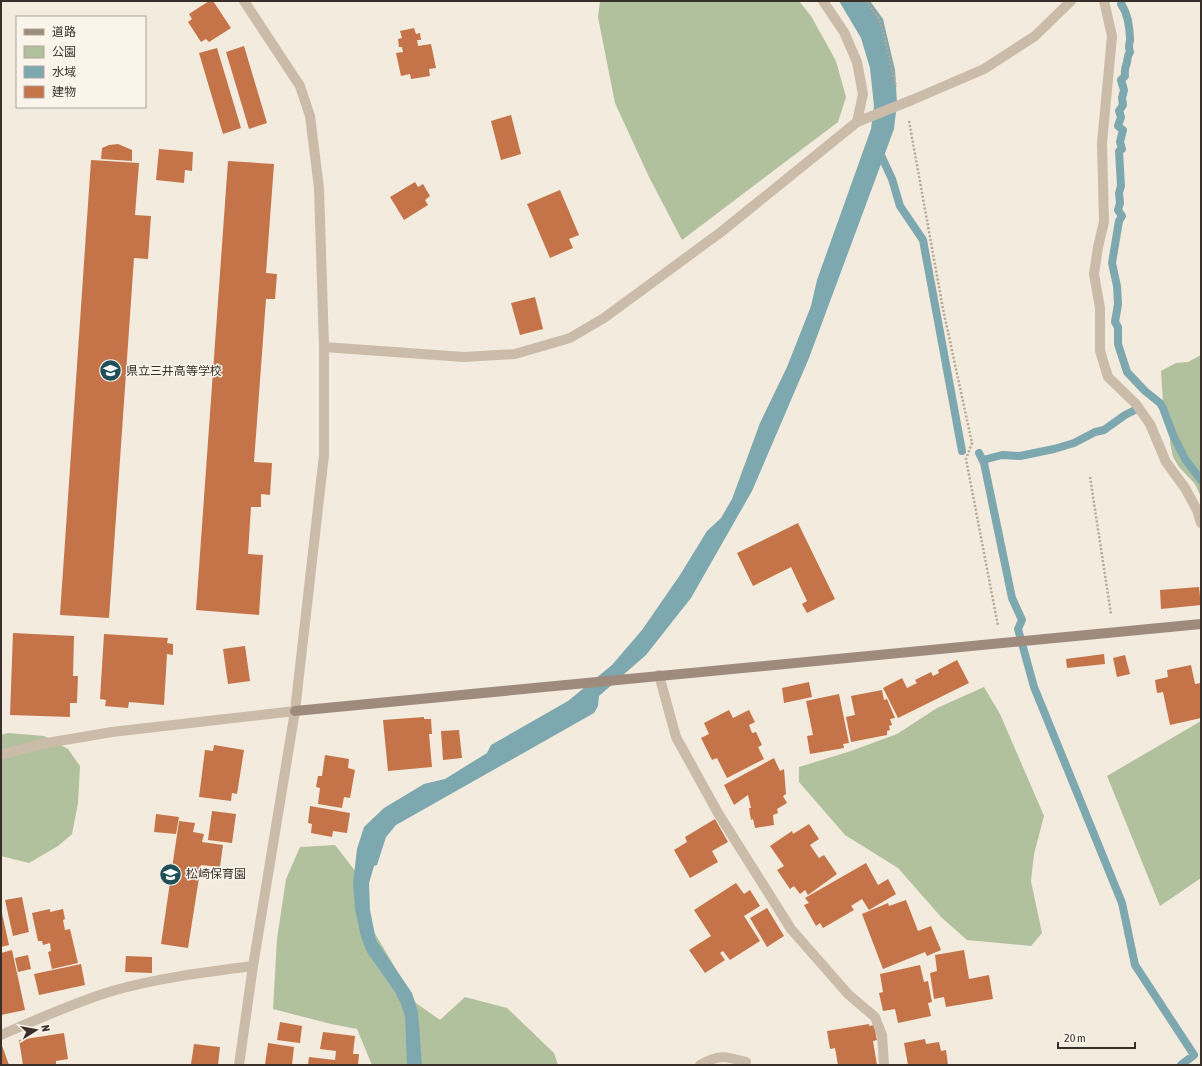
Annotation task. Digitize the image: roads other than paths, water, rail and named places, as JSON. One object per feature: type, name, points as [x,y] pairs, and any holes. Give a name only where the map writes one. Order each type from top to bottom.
[{"type":"street","points":[[240,1065],[253,966],[295,711],[324,455],[324,347],[319,188],[310,116],[300,86],[244,1]]},
{"type":"street","points":[[823,1],[844,32],[857,62],[862,94],[857,122]]},
{"type":"street","points":[[324,347],[464,356],[516,354],[570,338],[604,318],[721,232],[857,122],[984,69],[1035,36],[1071,1]]},
{"type":"street","points":[[1104,1],[1112,36],[1102,142],[1104,222],[1094,274],[1100,308],[1100,350],[1108,377],[1136,404],[1150,424],[1166,462],[1185,488],[1197,510],[1201,523]]},
{"type":"street","points":[[1,755],[41,744],[112,732],[295,711],[1201,624]]},
{"type":"street","points":[[659,675],[676,737],[718,812],[791,928],[848,994],[875,1017],[882,1035],[884,1065]]},
{"type":"street","points":[[1,1035],[50,1014],[112,991],[171,977],[253,966]]},
{"type":"street","points":[[700,1065],[712,1058],[726,1057],[746,1062]]},
{"type":"water","points":[[839,1],[870,1],[883,19],[895,70],[897,103],[894,129],[809,358],[752,491],[691,598],[646,655],[599,696],[598,706],[594,713],[396,825],[386,837],[377,865],[374,866],[369,883],[370,910],[376,940],[412,993],[418,1012],[422,1065],[407,1065],[405,1016],[401,1004],[395,992],[367,952],[361,937],[355,909],[353,883],[357,849],[364,827],[384,808],[424,784],[445,779],[487,753],[491,745],[568,701],[612,665],[642,630],[680,575],[707,531],[721,518],[732,499],[760,423],[787,367],[811,306],[817,280],[871,129],[874,106],[870,68],[861,38]]},
{"type":"waterway","points":[[1122,1],[1121,4],[1128,20],[1130,52],[1125,69],[1125,76],[1121,80],[1124,90],[1122,98],[1123,105],[1119,111],[1121,117],[1118,126],[1123,130],[1120,142],[1122,149],[1119,151],[1121,186],[1118,210],[1122,216],[1119,221],[1112,263],[1117,286],[1118,304],[1115,322],[1118,327],[1118,344],[1127,372],[1145,391],[1160,403],[1185,459],[1201,480]]},
{"type":"waterway","points":[[879,151],[892,179],[900,206],[923,240],[962,451]]},
{"type":"waterway","points":[[983,460],[1002,455],[1020,456],[1074,443],[1095,432],[1104,430],[1125,415],[1139,408]]},
{"type":"waterway","points":[[979,453],[984,463],[1012,598],[1022,620],[1018,629],[1034,687],[1122,903],[1135,965],[1194,1055],[1181,1065]]},
{"type":"place","name":"県立三井高等学校","points":[[110,371]]},
{"type":"place","name":"松崎保育園","points":[[171,874]]}]
